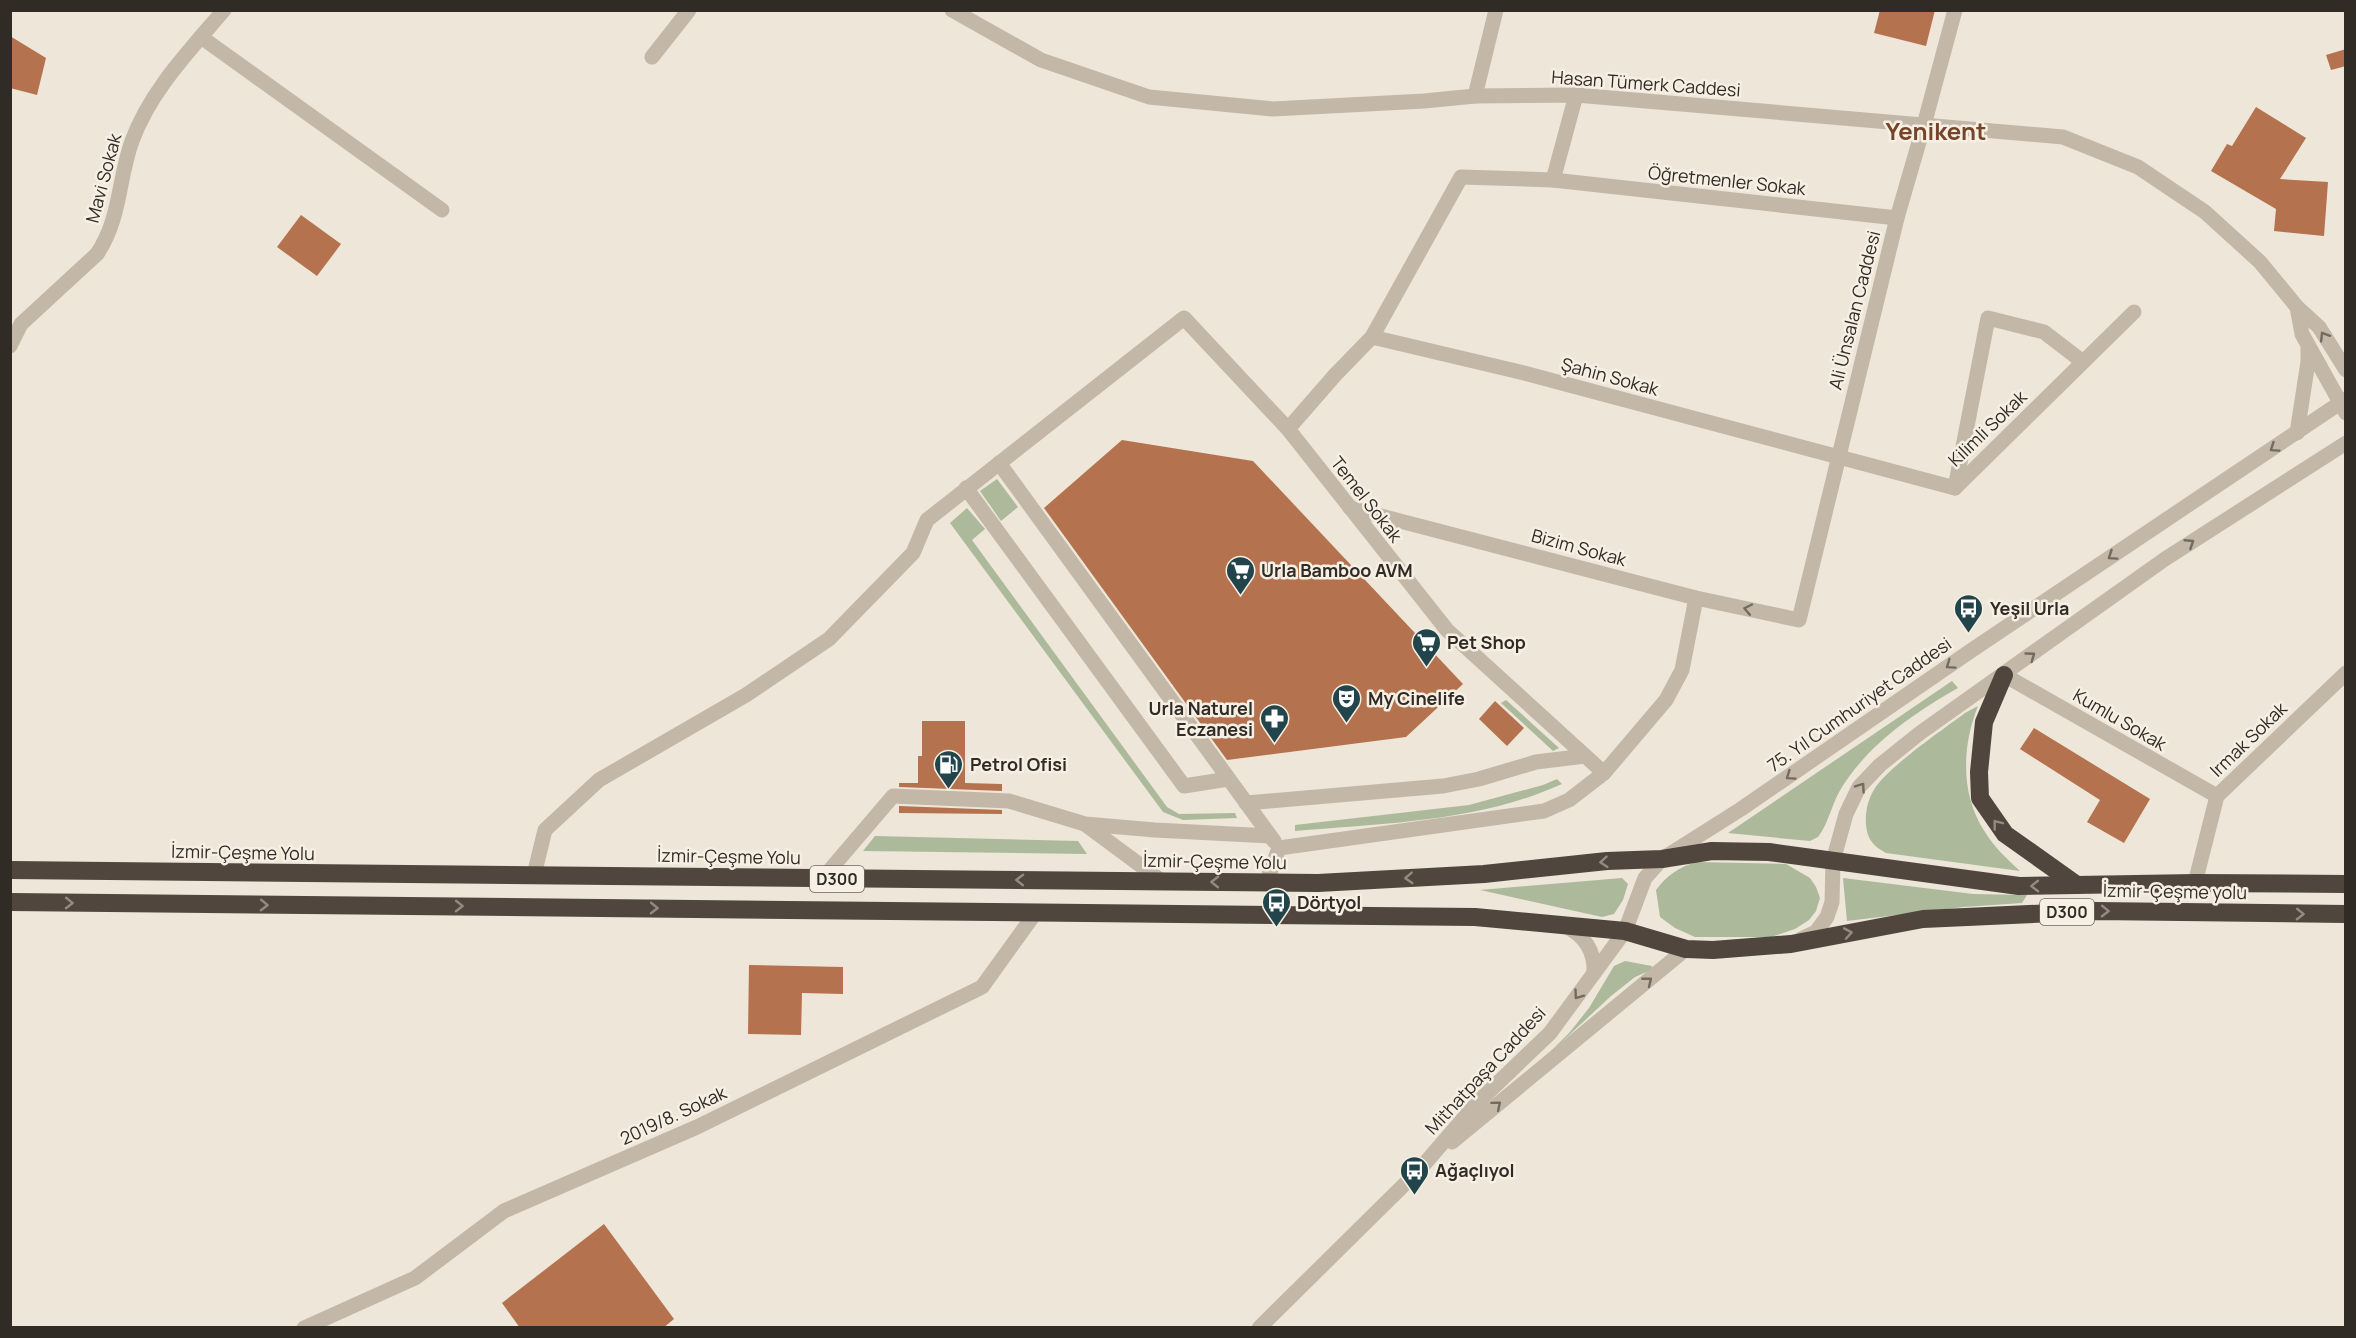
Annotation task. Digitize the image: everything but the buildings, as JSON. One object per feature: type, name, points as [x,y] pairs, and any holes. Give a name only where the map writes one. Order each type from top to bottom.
[{"type":"highway","points":[[2004,675],[1984,722],[1979,772],[1980,798],[2005,834],[2077,885]]},
{"type":"highway","name":"D300","points":[[1662,859],[1712,851],[1768,852],[1833,861]]},
{"type":"highway","name":"İzmir-Çeşme Yolu","points":[[10,870],[1318,883],[1484,874],[1607,861],[1662,859]]},
{"type":"highway","name":"İzmir-Çeşme yolu","points":[[1833,861],[2019,886],[2195,883],[2346,884]]},
{"type":"highway","name":"D300","points":[[10,903],[1475,917],[1625,931],[1686,950],[1791,944]]},
{"type":"highway","name":"İzmir-Çeşme yolu","points":[[1791,944],[1923,920],[2096,911],[2346,915]]},
{"type":"street","name":"Mavi Sokak","points":[[10,346],[16,318],[97,254],[104,244],[116,213],[127,159],[140,123],[165,82],[224,10]]},
{"type":"street","points":[[652,57],[689,10]]},
{"type":"street","name":"Hasan Tümerk Caddesi","points":[[952,10],[1041,60],[1149,97],[1273,109],[1475,96],[1576,95],[2063,137],[2138,167],[2205,212],[2260,262],[2297,307],[2319,327],[2346,370]]},
{"type":"street","points":[[1475,96],[1496,10]]},
{"type":"street","name":"Ali Ünsalan Caddesi","points":[[1799,620],[1897,218],[1955,10]]},
{"type":"street","points":[[201,37],[442,210]]},
{"type":"street","points":[[1553,180],[1576,95]]},
{"type":"street","name":"Öğretmenler Sokak","points":[[1372,337],[1461,177],[1553,180],[1897,218]]},
{"type":"street","points":[[2297,307],[2302,334],[2344,405]]},
{"type":"street","name":"Kilimli Sokak","points":[[1838,456],[1955,488],[2134,312]]},
{"type":"street","name":"Temel Sokak","points":[[995,465],[1184,318],[1288,429],[1447,630],[1604,773]]},
{"type":"street","points":[[1955,488],[1988,318],[2044,332],[2084,362]]},
{"type":"street","points":[[1288,429],[1372,337]]},
{"type":"street","name":"Şahin Sokak","points":[[1372,337],[1520,372],[1838,456]]},
{"type":"street","points":[[2297,433],[2308,362],[2308,344]]},
{"type":"street","name":"75. Yıl Cumhuriyet Caddesi","points":[[1625,931],[1645,878],[1662,859],[1741,809],[1972,650],[2297,433],[2344,405]]},
{"type":"street","points":[[1791,944],[1816,932],[1827,917],[1832,902],[1833,861],[1846,814],[1859,787],[1880,765],[1920,733],[2165,559],[2346,443]]},
{"type":"street","points":[[534,875],[545,830],[599,780],[746,695],[830,639],[913,553],[927,520],[995,465],[1224,779],[1246,803],[1274,842],[1266,883]]},
{"type":"street","points":[[966,488],[1184,786],[1224,779]]},
{"type":"street","name":"Bizim Sokak","points":[[1350,508],[1696,598],[1799,620]]},
{"type":"street","points":[[823,878],[893,796],[1009,801],[1085,824],[1274,842],[1544,811],[1569,800],[1604,773],[1672,691],[1682,670],[1696,598]]},
{"type":"street","name":"Irmak Sokak","points":[[2195,883],[2217,796],[2346,673]]},
{"type":"street","name":"Kumlu Sokak","points":[[2004,675],[2217,796]]},
{"type":"street","points":[[1246,803],[1443,786],[1479,779],[1536,762],[1585,756]]},
{"type":"street","points":[[1085,824],[1164,882]]},
{"type":"street","name":"2019/8. Sokak","points":[[304,1328],[415,1278],[504,1211],[697,1127],[982,987],[1036,912]]},
{"type":"street","points":[[1562,924],[1580,936],[1587,945],[1594,962],[1594,973]]},
{"type":"street","name":"Mithatpaşa Caddesi","points":[[1259,1328],[1420,1169],[1477,1103],[1550,1033],[1625,931]]},
{"type":"street","points":[[1420,1169],[1686,950]]},
{"type":"green space","points":[[997,479],[1018,507],[1001,521],[980,491]]},
{"type":"green space","points":[[967,508],[985,529],[972,540],[1167,807],[1179,814],[1235,813],[1237,818],[1183,820],[1163,812],[950,523]]},
{"type":"green space","points":[[1952,681],[1958,688],[1909,719],[1865,757],[1842,787],[1818,837],[1810,841],[1728,833]]},
{"type":"green space","points":[[1506,700],[1559,748],[1553,751],[1501,703]]},
{"type":"green space","points":[[1978,706],[1969,737],[1967,754],[1966,770],[1971,802],[1977,818],[1989,837],[2001,853],[2020,871],[1886,853],[1881,850],[1869,838],[1866,824],[1870,796],[1875,788],[1892,769],[1917,749]]},
{"type":"green space","points":[[1557,779],[1562,784],[1530,797],[1464,813],[1397,823],[1295,831],[1295,825],[1469,805]]},
{"type":"green space","points":[[875,836],[1078,841],[1087,854],[863,851]]},
{"type":"green space","points":[[1696,862],[1786,864],[1810,878],[1816,887],[1820,898],[1816,911],[1809,920],[1795,929],[1771,937],[1695,937],[1675,928],[1660,917],[1656,890],[1673,873]]},
{"type":"green space","points":[[1622,878],[1628,884],[1623,900],[1614,914],[1602,917],[1480,890]]},
{"type":"green space","points":[[1843,878],[1973,894],[2027,895],[2022,903],[1964,907],[1847,921]]},
{"type":"green space","points":[[1625,961],[1652,966],[1651,970],[1635,977],[1611,996],[1538,1064],[1570,1032],[1589,1008],[1614,966]]},
{"type":"place","name":"Urla Bamboo AVM","points":[[1240,596]]},
{"type":"place","name":"Yeşil Urla","points":[[1969,634]]},
{"type":"place","name":"Pet Shop","points":[[1426,668]]},
{"type":"place","name":"My Cinelife","points":[[1347,724]]},
{"type":"place","name":"Urla Naturel Eczanesi","points":[[1274,744]]},
{"type":"place","name":"Petrol Ofisi","points":[[949,790]]},
{"type":"place","name":"Dörtyol","points":[[1276,928]]},
{"type":"place","name":"Ağaçlıyol","points":[[1414,1196]]},
{"type":"district","name":"Yenikent","points":[[1936,130]]}]
